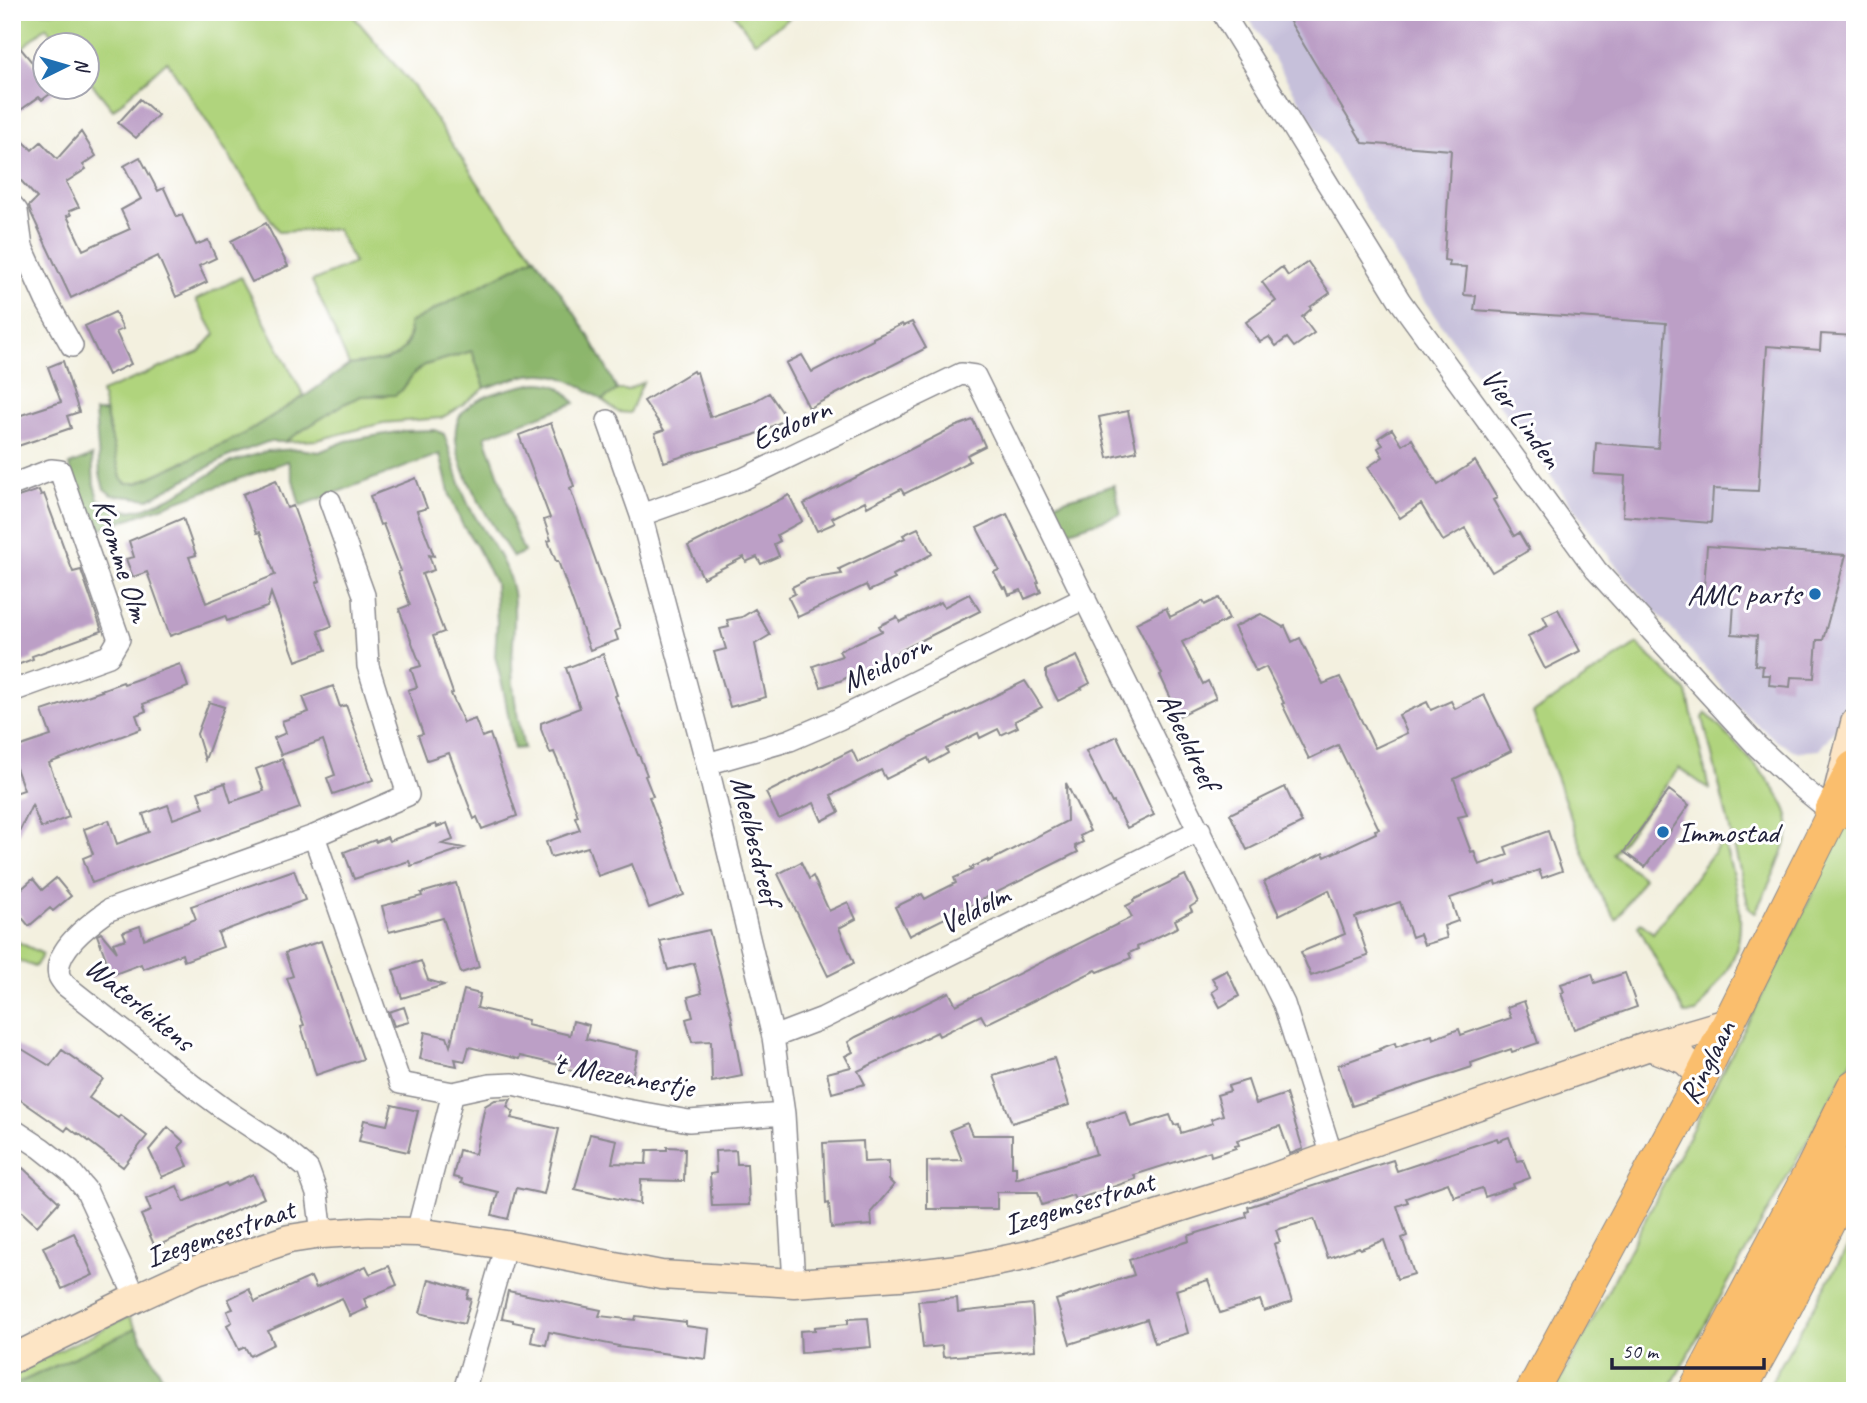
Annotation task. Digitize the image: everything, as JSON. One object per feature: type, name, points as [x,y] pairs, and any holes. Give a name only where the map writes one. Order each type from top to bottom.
[{"type":"highway","points":[[1833,813],[1855,769]]},
{"type":"highway","points":[[1697,1391],[1855,1088]]},
{"type":"highway","points":[[1737,1391],[1855,1165]]},
{"type":"main road","name":"Ringlaan","points":[[1532,1391],[1702,1076],[1833,813]]},
{"type":"street","name":"Vier Linden","points":[[1222,12],[1400,301],[1596,570],[1757,746],[1833,813]]},
{"type":"street","points":[[12,205],[17,211],[22,247],[46,300],[72,346]]},
{"type":"street","name":"Esdoorn","points":[[641,515],[743,479],[961,374]]},
{"type":"street","name":"Abeeldreef","points":[[961,374],[975,376],[1284,1003],[1332,1156]]},
{"type":"street","name":"Meelbesdreef","points":[[608,421],[641,515],[707,764],[773,1037],[784,1114],[794,1283]]},
{"type":"street","name":"Kromme Olm","points":[[12,485],[51,470],[60,471],[119,639],[109,656],[12,691]]},
{"type":"street","name":"Waterleikens","points":[[322,1234],[317,1194],[309,1169],[193,1086],[65,985],[59,976],[64,951],[85,927],[109,911],[314,836],[408,795],[368,666],[364,595],[330,501]]},
{"type":"street","name":"Meidoorn","points":[[707,764],[790,740],[839,719],[1085,598]]},
{"type":"street","name":"Ringlaan","points":[[1833,813],[1855,723]]},
{"type":"street","name":"Veldolm","points":[[773,1037],[835,1012],[1200,830]]},
{"type":"street","points":[[314,836],[400,1083],[453,1093],[418,1232]]},
{"type":"street","name":"Izegemsestraat","points":[[12,1359],[198,1270],[289,1239],[322,1234],[418,1232],[506,1245],[661,1275],[794,1283],[899,1276],[966,1268],[1029,1255],[1261,1182],[1649,1046],[1727,1023]]},
{"type":"street","points":[[1649,1046],[1685,1060],[1702,1076]]},
{"type":"street","name":"'t Mezennestje","points":[[453,1093],[489,1085],[513,1084],[615,1108],[689,1121],[784,1114]]},
{"type":"street","points":[[12,1129],[70,1171],[86,1190],[136,1298]]},
{"type":"street","points":[[464,1391],[506,1245]]},
{"type":"shaded area","points":[[1245,12],[1855,12],[1855,674],[1835,729],[1819,750],[1797,752],[1778,742],[1745,714],[1613,562],[1417,291]]},
{"type":"green space","points":[[16,12],[350,12],[414,87],[484,192],[535,257],[409,323],[405,346],[391,358],[349,365],[312,281],[354,263],[337,229],[279,232],[167,61],[113,110],[102,96],[102,32],[50,32],[46,27],[40,32],[32,32],[32,39],[21,49],[12,44],[12,20]]},
{"type":"green space","points":[[732,12],[799,12],[755,42]]},
{"type":"green space","points":[[535,257],[580,321],[617,390],[602,400],[573,382],[548,374],[526,375],[485,388],[472,351],[425,365],[414,373],[395,395],[361,396],[284,442],[267,442],[227,457],[149,499],[112,495],[104,489],[100,474],[95,412],[105,412],[121,478],[126,483],[138,483],[240,436],[349,365],[386,360],[398,355],[410,336],[409,323]]},
{"type":"green space","points":[[241,277],[304,396],[240,436],[137,483],[126,483],[121,478],[101,392],[199,352],[215,334],[196,300]]},
{"type":"green space","points":[[472,351],[485,388],[441,418],[383,423],[317,440],[284,442],[344,404],[361,396],[383,396],[402,390],[414,373],[425,365]]},
{"type":"green space","points":[[643,382],[630,413],[618,412],[602,400],[617,390],[628,390]]},
{"type":"green space","points":[[537,383],[559,387],[575,403],[485,436],[524,552],[513,557],[472,488],[457,448],[456,431],[460,416],[484,397]]},
{"type":"green space","points":[[435,430],[444,434],[469,506],[510,580],[514,609],[513,684],[524,748],[514,749],[495,656],[495,583],[462,524],[450,496],[440,454],[300,506],[288,461],[95,531],[69,465],[92,456],[98,499],[129,511],[146,508],[177,494],[231,462],[267,451],[299,449],[319,452],[346,441],[403,431]]},
{"type":"green space","points":[[1114,485],[1121,514],[1064,533],[1051,504]]},
{"type":"green space","points":[[1637,644],[1687,692],[1709,789],[1679,768],[1613,854],[1644,878],[1616,920],[1596,887],[1533,713]]},
{"type":"green space","points":[[1706,713],[1771,784],[1788,815],[1789,828],[1784,849],[1755,913],[1749,908],[1703,718]]},
{"type":"green space","points":[[1855,804],[1855,1055],[1668,1391],[1554,1391],[1782,957]]},
{"type":"green space","points":[[1723,840],[1739,904],[1739,937],[1735,953],[1717,985],[1696,1013],[1685,1014],[1638,926],[1641,923],[1653,933]]},
{"type":"green space","points":[[12,939],[43,954],[35,967],[12,958]]},
{"type":"green space","points":[[1855,1234],[1855,1391],[1766,1391]]},
{"type":"green space","points":[[129,1316],[170,1391],[12,1391],[12,1374]]},
{"type":"green space","points":[[136,1328],[170,1391],[12,1391],[12,1386]]},
{"type":"building","points":[[1284,12],[1855,12],[1855,336],[1821,334],[1820,350],[1767,346],[1758,491],[1713,489],[1711,523],[1623,516],[1625,476],[1594,474],[1596,443],[1658,448],[1666,323],[1474,310],[1476,296],[1464,295],[1467,267],[1449,266],[1450,261],[1444,260],[1451,150],[1363,143]]},
{"type":"building","points":[[12,38],[32,62],[32,102],[12,116]]},
{"type":"building","points":[[140,99],[158,115],[136,138],[118,123]]},
{"type":"building","points":[[12,130],[32,150],[41,142],[57,159],[81,132],[96,156],[83,165],[86,169],[66,182],[79,207],[69,211],[71,215],[67,216],[83,250],[130,229],[121,210],[141,199],[124,166],[140,157],[158,191],[164,188],[177,217],[182,215],[196,245],[208,240],[216,258],[199,266],[207,282],[176,297],[158,256],[71,298],[31,213],[29,206],[37,198],[12,171]]},
{"type":"building","points":[[266,223],[288,266],[252,282],[231,241]]},
{"type":"building","points":[[1308,262],[1330,293],[1310,307],[1302,317],[1314,333],[1294,347],[1287,338],[1276,346],[1269,337],[1260,342],[1246,322],[1276,301],[1262,282],[1282,267],[1288,276]]},
{"type":"building","points":[[115,312],[123,329],[116,332],[131,364],[108,375],[85,326]]},
{"type":"building","points":[[912,322],[926,348],[809,408],[786,363],[802,355],[812,372],[873,338]]},
{"type":"building","points":[[63,361],[79,412],[67,416],[71,428],[12,448],[12,418],[61,402],[48,367]]},
{"type":"building","points":[[693,371],[697,372],[710,417],[751,403],[769,393],[787,419],[754,435],[664,462],[655,433],[664,430],[644,401]]},
{"type":"building","points":[[1128,411],[1137,451],[1108,458],[1099,417]]},
{"type":"building","points":[[973,420],[985,446],[967,455],[970,461],[904,494],[901,489],[867,507],[865,501],[832,518],[835,523],[817,531],[804,504],[954,427]]},
{"type":"building","points":[[551,423],[574,486],[570,488],[620,629],[615,631],[618,640],[590,650],[558,561],[548,541],[551,540],[544,520],[550,518],[519,435]]},
{"type":"building","points":[[1392,429],[1402,445],[1412,439],[1438,485],[1475,461],[1497,498],[1493,500],[1514,536],[1519,533],[1529,550],[1492,572],[1465,528],[1443,541],[1421,504],[1400,518],[1368,467],[1383,457],[1378,448],[1383,445],[1378,438]]},
{"type":"building","points":[[416,478],[427,508],[417,511],[434,556],[429,555],[434,570],[422,574],[444,632],[433,636],[453,693],[451,694],[464,723],[475,719],[482,737],[490,734],[517,816],[482,829],[477,817],[474,819],[449,753],[427,760],[418,735],[423,734],[408,690],[417,687],[411,669],[421,666],[399,609],[410,605],[398,572],[401,571],[370,496]]},
{"type":"building","points":[[276,480],[287,508],[293,506],[320,581],[316,583],[332,626],[318,631],[326,650],[296,661],[271,593],[267,607],[227,621],[225,616],[170,636],[147,572],[133,577],[126,559],[134,557],[129,541],[183,518],[196,555],[189,557],[206,603],[275,575],[243,494]]},
{"type":"building","points":[[39,490],[41,495],[44,494],[73,572],[81,570],[102,631],[32,656],[33,659],[12,667],[12,499]]},
{"type":"building","points":[[789,495],[802,521],[777,535],[780,541],[774,544],[779,556],[761,564],[757,557],[746,562],[744,557],[703,578],[688,546]]},
{"type":"building","points":[[1007,514],[1039,582],[1037,583],[1041,592],[1025,599],[1021,590],[1009,595],[1006,587],[1003,588],[994,572],[999,570],[977,528]]},
{"type":"building","points":[[918,528],[932,554],[893,575],[895,579],[869,591],[866,585],[798,617],[788,597],[795,594],[792,587],[808,579],[842,574],[839,569],[905,538],[903,535]]},
{"type":"building","points":[[1707,546],[1846,555],[1823,640],[1817,640],[1814,678],[1791,677],[1790,687],[1769,685],[1770,675],[1762,675],[1763,666],[1755,665],[1757,636],[1732,634],[1734,603],[1703,601]]},
{"type":"building","points":[[969,594],[980,611],[840,681],[821,687],[813,666],[842,656],[839,651],[882,631],[879,626],[897,617],[900,622],[941,602],[944,607]]},
{"type":"building","points":[[1219,598],[1229,619],[1182,642],[1203,684],[1208,681],[1216,698],[1179,716],[1160,675],[1162,674],[1136,623],[1166,608],[1170,617],[1203,601],[1205,605]]},
{"type":"building","points":[[755,609],[770,635],[755,644],[766,697],[730,707],[714,652],[726,649],[720,629],[729,627],[727,620],[742,617]]},
{"type":"building","points":[[1558,609],[1580,651],[1545,669],[1528,636],[1548,626],[1543,616]]},
{"type":"building","points":[[1261,614],[1285,626],[1292,642],[1300,638],[1323,684],[1340,677],[1375,748],[1407,733],[1399,715],[1427,702],[1431,710],[1451,701],[1455,709],[1484,695],[1511,751],[1454,779],[1467,815],[1458,817],[1471,852],[1474,851],[1479,865],[1508,855],[1505,847],[1548,831],[1562,871],[1542,878],[1539,870],[1450,898],[1458,921],[1444,926],[1447,938],[1424,945],[1420,934],[1412,937],[1400,902],[1355,917],[1368,956],[1311,976],[1301,952],[1345,934],[1329,890],[1279,915],[1264,882],[1323,853],[1325,857],[1376,833],[1375,830],[1379,829],[1338,745],[1309,759],[1266,667],[1256,672],[1234,627]]},
{"type":"building","points":[[603,654],[617,695],[615,696],[647,775],[645,776],[653,796],[649,797],[684,895],[649,908],[632,864],[598,876],[588,847],[551,857],[546,842],[580,830],[565,778],[554,752],[550,753],[541,723],[580,708],[566,668]]},
{"type":"building","points":[[1077,656],[1090,683],[1058,701],[1046,677],[1046,670]]},
{"type":"building","points":[[180,664],[188,687],[143,704],[146,711],[136,715],[141,729],[49,763],[69,817],[41,828],[32,805],[12,847],[12,794],[24,790],[12,757],[12,749],[51,736],[42,711]]},
{"type":"building","points":[[1025,681],[1042,707],[1015,721],[1018,727],[1001,735],[998,729],[980,738],[978,733],[946,749],[948,753],[930,763],[928,758],[886,779],[881,770],[831,795],[839,812],[822,821],[814,803],[779,819],[766,793],[852,750],[858,763]]},
{"type":"building","points":[[333,686],[340,707],[346,705],[373,780],[333,794],[327,778],[335,775],[323,740],[281,755],[274,738],[286,733],[282,721],[309,712],[303,697]]},
{"type":"building","points":[[209,702],[224,707],[205,760],[197,734]]},
{"type":"building","points":[[1117,736],[1154,815],[1127,828],[1086,751]]},
{"type":"building","points":[[282,759],[300,808],[92,883],[83,858],[93,854],[84,829],[109,820],[117,844],[149,832],[143,814],[168,805],[173,819],[204,808],[198,792],[225,783],[231,802],[264,791],[256,769]]},
{"type":"building","points":[[1066,783],[1090,831],[1080,836],[1083,842],[1075,846],[1078,852],[909,936],[895,907],[922,894],[925,899],[956,883],[954,878],[972,870],[970,868],[988,862],[1067,821]]},
{"type":"building","points":[[1285,787],[1302,823],[1247,850],[1230,814]]},
{"type":"building","points":[[1669,790],[1689,805],[1645,867],[1624,852]]},
{"type":"building","points":[[447,823],[453,840],[442,844],[464,848],[411,866],[409,861],[354,879],[344,852],[375,840],[376,842],[387,837],[389,841],[436,824],[437,827]]},
{"type":"building","points":[[801,862],[809,879],[813,876],[829,911],[848,902],[856,919],[839,928],[854,963],[828,976],[778,874]]},
{"type":"building","points":[[294,870],[305,900],[218,933],[223,947],[184,961],[182,954],[143,969],[141,964],[112,975],[97,935],[101,933],[117,952],[113,943],[126,939],[123,932],[140,926],[144,939],[196,919],[191,906]]},
{"type":"building","points":[[1185,875],[1198,902],[1190,907],[1192,911],[1175,920],[1178,927],[1137,947],[1138,949],[1129,953],[1131,958],[1098,972],[1096,970],[986,1024],[981,1015],[939,1036],[937,1032],[858,1071],[865,1084],[832,1093],[827,1073],[851,1067],[845,1056],[853,1052],[848,1042],[856,1037],[949,992],[956,1005],[1132,917],[1126,906],[1134,902],[1133,900]]},
{"type":"building","points":[[56,878],[71,896],[53,911],[50,908],[29,926],[12,906],[12,897],[33,879],[42,890]]},
{"type":"building","points":[[456,883],[479,967],[461,973],[443,918],[389,932],[382,906],[422,896],[421,893]]},
{"type":"building","points":[[709,930],[733,1022],[742,1076],[712,1082],[711,1041],[692,1042],[686,1019],[693,1017],[688,997],[702,993],[694,963],[668,970],[660,941]]},
{"type":"building","points":[[321,941],[363,1059],[316,1075],[301,1026],[304,1025],[287,978],[293,976],[285,953]]},
{"type":"building","points":[[421,961],[428,980],[444,985],[402,998],[393,970]]},
{"type":"building","points":[[1227,970],[1239,996],[1220,1007],[1212,992],[1218,988],[1212,978]]},
{"type":"building","points":[[1625,973],[1637,1007],[1574,1029],[1561,993],[1564,992],[1561,984],[1592,974],[1595,983]]},
{"type":"building","points":[[464,990],[480,994],[477,1008],[528,1020],[527,1025],[570,1035],[573,1021],[589,1025],[586,1039],[638,1051],[630,1085],[564,1069],[564,1066],[469,1047],[465,1061],[455,1059],[457,1066],[420,1059],[425,1032],[447,1037],[450,1046]]},
{"type":"building","points":[[1524,1001],[1538,1043],[1512,1052],[1511,1049],[1471,1063],[1472,1067],[1352,1106],[1338,1065],[1395,1043],[1396,1047],[1432,1035],[1433,1039],[1459,1029],[1461,1035],[1511,1018],[1507,1007]]},
{"type":"building","points":[[404,1007],[409,1022],[394,1026],[389,1012]]},
{"type":"building","points":[[12,1043],[50,1066],[62,1050],[103,1079],[89,1098],[118,1118],[120,1115],[147,1136],[123,1167],[78,1133],[68,1127],[65,1131],[12,1094]]},
{"type":"building","points":[[1054,1058],[1069,1105],[1012,1123],[994,1076]]},
{"type":"building","points":[[1248,1080],[1256,1104],[1286,1094],[1303,1149],[1290,1154],[1280,1126],[1237,1140],[1239,1145],[1235,1146],[1236,1148],[1211,1156],[1210,1151],[1134,1175],[1136,1179],[1075,1200],[1073,1195],[1042,1205],[1038,1192],[997,1192],[997,1209],[927,1209],[927,1161],[962,1160],[950,1130],[967,1123],[972,1135],[1012,1135],[1012,1167],[1016,1167],[1016,1179],[1096,1154],[1087,1124],[1126,1112],[1131,1127],[1170,1115],[1174,1125],[1179,1124],[1181,1133],[1213,1123],[1211,1119],[1223,1115],[1217,1095],[1230,1091],[1228,1086]]},
{"type":"building","points":[[511,1099],[507,1107],[514,1112],[511,1118],[559,1129],[544,1194],[516,1188],[508,1219],[492,1215],[498,1192],[461,1183],[462,1179],[453,1177],[459,1150],[475,1154],[485,1106],[495,1100]]},
{"type":"building","points":[[392,1105],[418,1111],[408,1152],[359,1141],[364,1120],[387,1125]]},
{"type":"building","points":[[168,1127],[184,1142],[179,1147],[188,1166],[162,1177],[149,1150]]},
{"type":"building","points":[[590,1134],[617,1140],[612,1163],[646,1164],[647,1150],[685,1148],[684,1181],[641,1180],[640,1204],[575,1189]]},
{"type":"building","points":[[1509,1137],[1518,1161],[1523,1160],[1530,1178],[1485,1197],[1482,1188],[1454,1197],[1448,1183],[1406,1198],[1408,1202],[1397,1206],[1407,1236],[1402,1238],[1414,1274],[1397,1279],[1384,1240],[1328,1258],[1314,1219],[1276,1230],[1280,1242],[1274,1244],[1292,1302],[1264,1311],[1260,1300],[1220,1313],[1208,1280],[1176,1290],[1188,1333],[1155,1343],[1147,1319],[1070,1344],[1056,1300],[1134,1275],[1129,1260],[1189,1241],[1188,1236],[1247,1217],[1248,1207],[1393,1160],[1397,1171],[1497,1138],[1498,1141]]},
{"type":"building","points":[[863,1141],[864,1162],[889,1161],[889,1180],[894,1185],[871,1212],[872,1225],[831,1228],[829,1203],[826,1204],[823,1143]]},
{"type":"building","points":[[736,1150],[737,1164],[747,1164],[749,1205],[712,1206],[710,1174],[716,1173],[715,1151]]},
{"type":"building","points":[[23,1168],[59,1202],[37,1226],[12,1203],[12,1179]]},
{"type":"building","points":[[253,1174],[264,1198],[155,1247],[141,1215],[151,1211],[146,1199],[177,1186],[184,1202]]},
{"type":"building","points":[[74,1233],[93,1275],[62,1289],[43,1247]]},
{"type":"building","points":[[366,1266],[370,1274],[389,1266],[397,1285],[364,1299],[368,1308],[350,1316],[342,1298],[268,1331],[274,1344],[250,1356],[245,1347],[239,1350],[227,1325],[232,1322],[227,1311],[233,1309],[228,1299],[249,1289],[255,1302],[311,1277],[316,1288]]},
{"type":"building","points":[[429,1279],[469,1290],[467,1298],[471,1299],[464,1324],[420,1313]]},
{"type":"building","points":[[508,1291],[601,1310],[599,1316],[635,1320],[636,1316],[686,1322],[686,1326],[709,1329],[706,1359],[618,1347],[549,1332],[546,1345],[531,1342],[534,1326],[502,1318]]},
{"type":"building","points":[[957,1298],[958,1312],[1032,1304],[1035,1350],[943,1357],[942,1346],[923,1348],[918,1301]]},
{"type":"building","points":[[868,1318],[871,1347],[801,1353],[800,1331],[848,1324],[848,1319]]},
{"type":"place","name":"AMC parts","points":[[1815,594]]},
{"type":"place","name":"Immostad","points":[[1663,832]]}]
